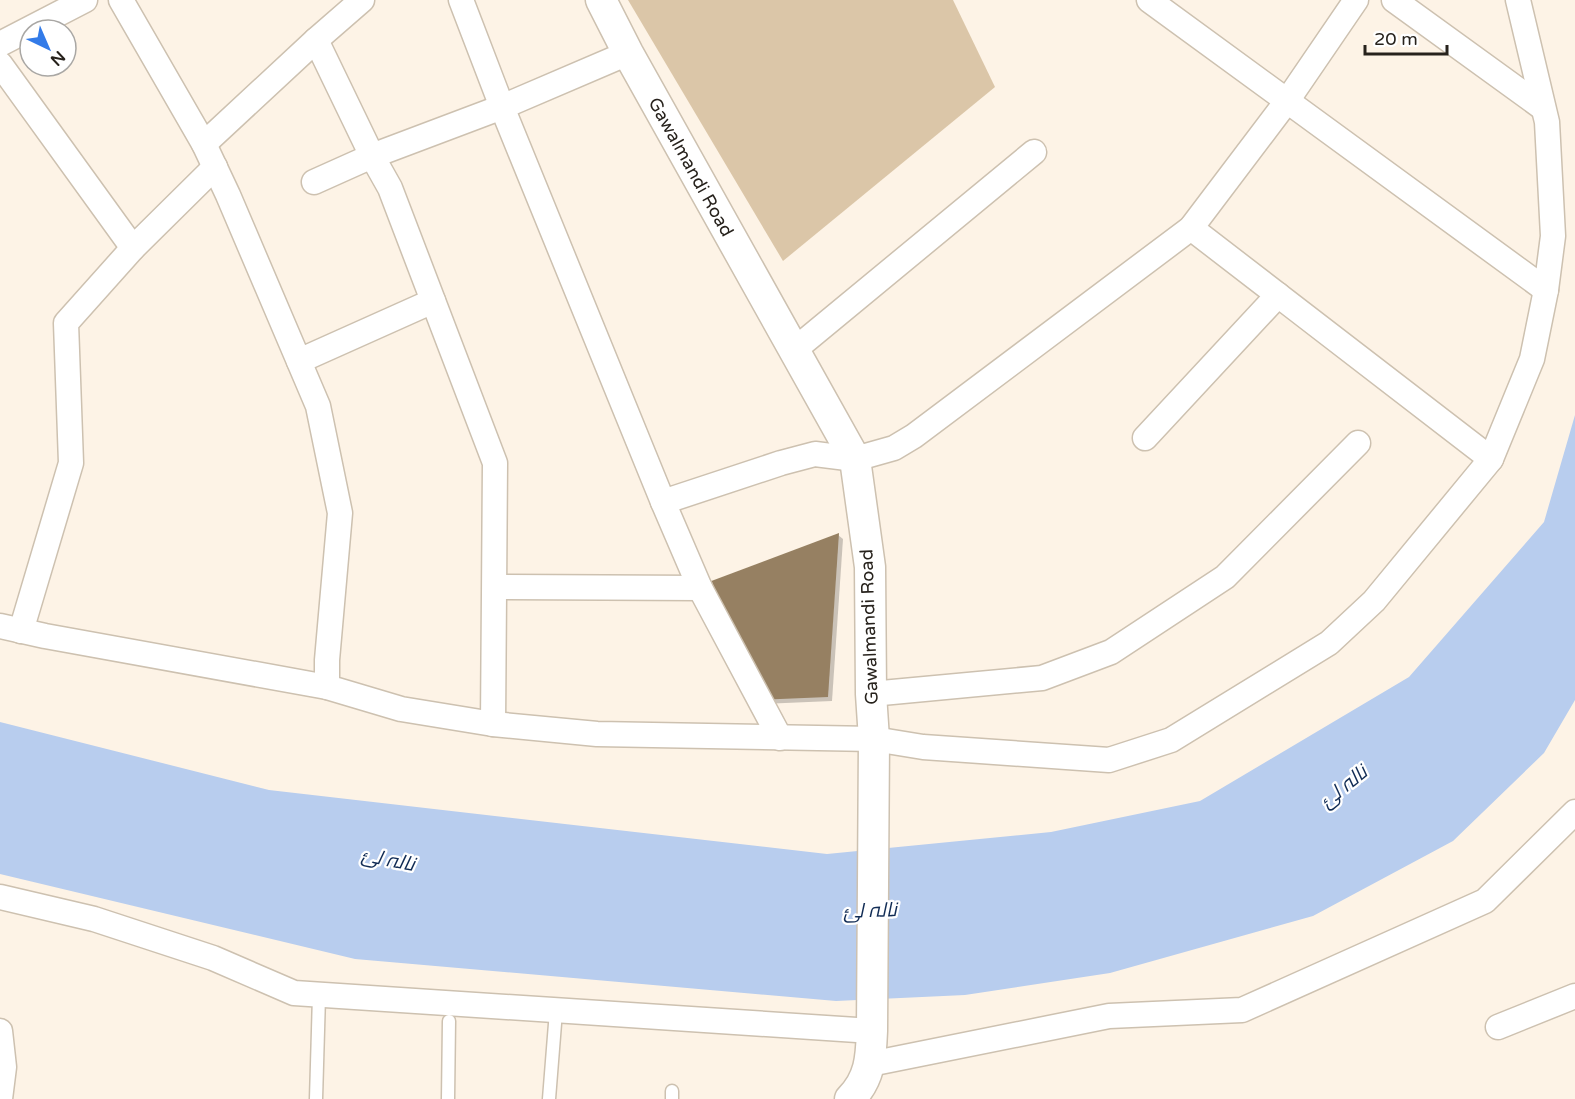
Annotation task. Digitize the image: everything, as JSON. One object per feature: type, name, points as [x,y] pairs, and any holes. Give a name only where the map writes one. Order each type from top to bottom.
[{"type":"street","points":[[0,44],[85,0]]},
{"type":"street","points":[[121,0],[204,144],[318,406],[340,513],[327,660],[327,687]]},
{"type":"street","points":[[204,144],[316,39],[362,0]]},
{"type":"street","points":[[461,0],[502,107],[700,588],[780,738]]},
{"type":"street","name":"Gawalmandi Road","points":[[601,0],[627,53],[855,459],[870,567],[874,754],[872,1031],[870,1064],[858,1091],[850,1099]]},
{"type":"street","points":[[1149,0],[1546,290]]},
{"type":"street","points":[[663,502],[815,454],[855,459],[894,448],[914,436],[1191,228],[1287,101],[1356,0]]},
{"type":"street","points":[[1394,0],[1543,108]]},
{"type":"street","points":[[215,167],[133,248],[66,323],[71,463],[11,628],[327,687],[401,709],[493,724],[597,734],[780,738],[874,754],[923,747],[1109,760],[1171,740],[1329,643],[1374,601],[1491,459],[1532,359],[1546,290],[1553,236],[1547,122],[1518,0]]},
{"type":"street","points":[[316,39],[372,156],[390,188],[495,463],[496,587],[493,724]]},
{"type":"street","points":[[314,182],[372,156],[502,107],[627,53]]},
{"type":"street","points":[[0,64],[133,248]]},
{"type":"street","points":[[793,351],[1035,152]]},
{"type":"street","points":[[1191,228],[1491,459]]},
{"type":"street","points":[[1145,438],[1278,295]]},
{"type":"street","points":[[299,361],[433,301]]},
{"type":"street","points":[[872,694],[1042,678],[1111,652],[1225,577],[1358,443]]},
{"type":"street","points":[[496,587],[700,588]]},
{"type":"street","points":[[870,1064],[1109,1016],[1242,1010],[1485,901],[1575,812]]},
{"type":"street","points":[[0,897],[94,919],[213,958],[294,993],[872,1031]]},
{"type":"street","points":[[1498,1027],[1575,996]]},
{"type":"street","points":[[0,1031],[4,1067],[0,1099]]},
{"type":"lane","points":[[316,1099],[319,996]]},
{"type":"lane","points":[[549,1099],[556,1011]]},
{"type":"lane","points":[[448,1099],[449,1021]]},
{"type":"shaded area","points":[[628,0],[953,0],[995,87],[783,261]]},
{"type":"water","name":"نالہ لئ","points":[[1575,415],[1575,700],[1544,753],[1453,841],[1313,916],[1110,973],[965,995],[836,1001],[355,959],[0,874],[0,722],[269,790],[827,854],[1051,832],[1200,801],[1409,677],[1544,522]]},
{"type":"building","points":[[839,533],[828,697],[755,700],[706,583]]}]
